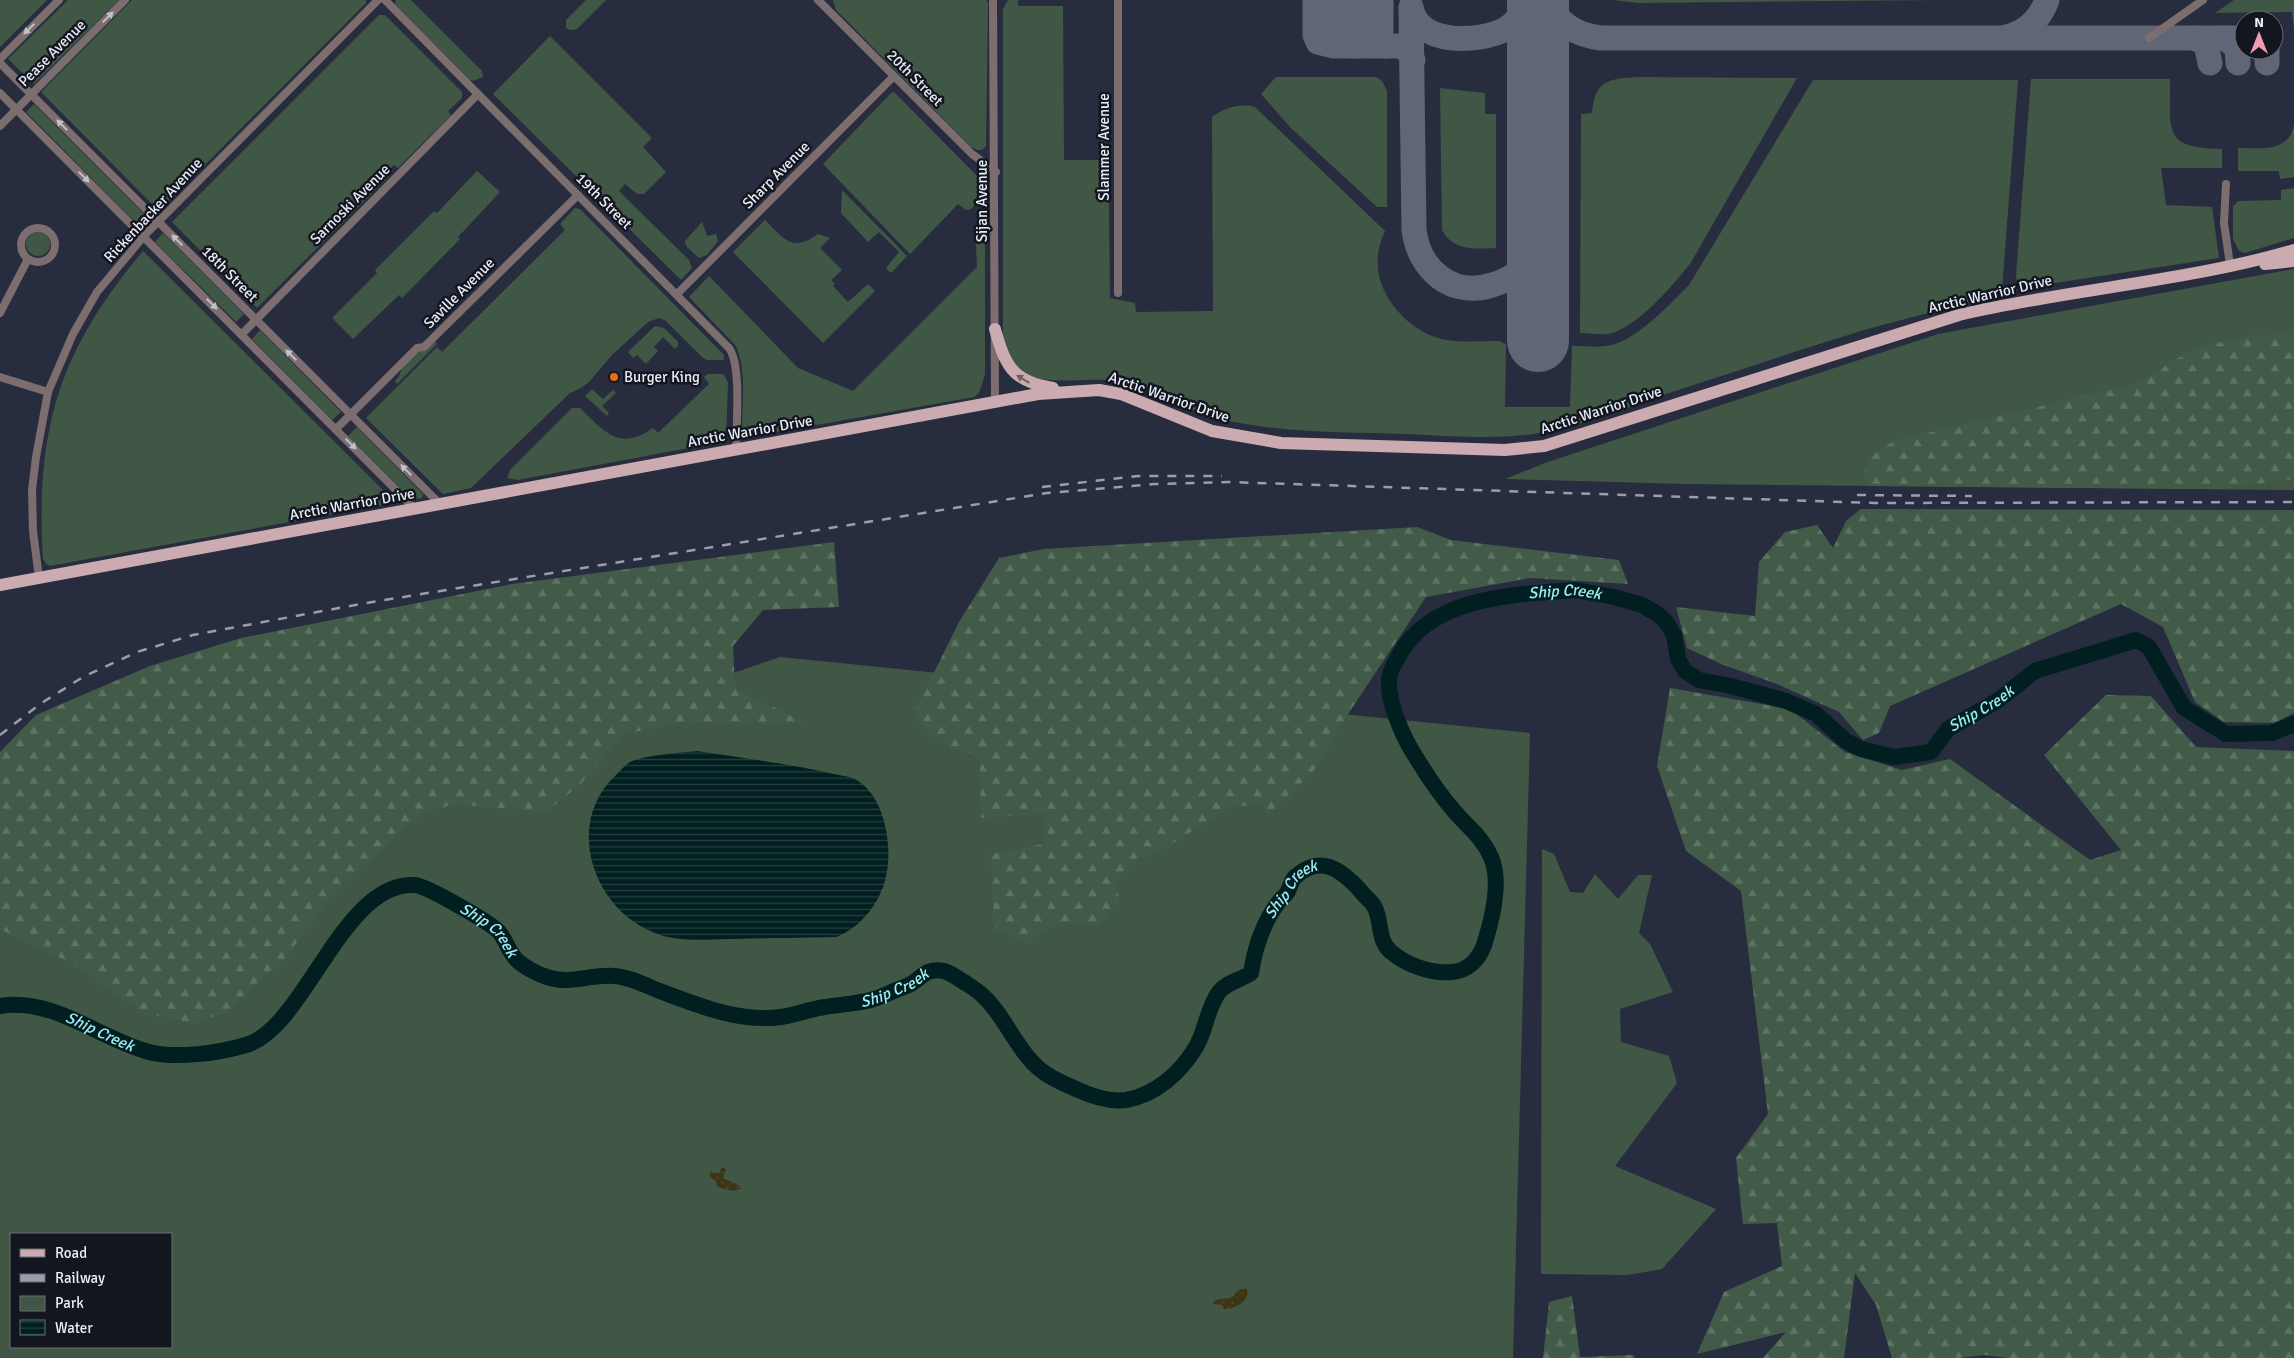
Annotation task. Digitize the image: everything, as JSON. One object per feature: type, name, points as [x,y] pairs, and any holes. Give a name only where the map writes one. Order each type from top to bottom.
[{"type":"main road","name":"Arctic Warrior Drive","points":[[0,585],[995,402],[1070,390],[1099,390],[1121,394],[1196,426],[1254,440],[1291,444],[1486,450],[1528,449],[1561,442],[1596,429],[1959,315],[2006,304],[2230,265],[2294,250]]},
{"type":"main road","name":"Arctic Warrior Drive","points":[[2230,265],[2294,261]]},
{"type":"main road","points":[[995,329],[1003,359],[1012,371],[1025,381],[1070,390]]},
{"type":"street","points":[[0,59],[58,0]]},
{"type":"street","name":"Pease Avenue","points":[[0,126],[125,0]]},
{"type":"street","name":"Rickenbacker Avenue","points":[[39,578],[33,531],[32,490],[48,392],[73,334],[97,292],[144,236],[378,0]]},
{"type":"street","name":"19th Street","points":[[385,0],[677,294],[733,353],[736,369],[736,450]]},
{"type":"street","name":"20th Street","points":[[818,0],[972,154],[996,172]]},
{"type":"street","name":"Sijan Avenue","points":[[994,0],[996,172],[995,402]]},
{"type":"street","name":"Slammer Avenue","points":[[1118,0],[1118,293]]},
{"type":"street","points":[[2149,38],[2204,0]]},
{"type":"street","name":"18th Street","points":[[0,63],[440,504]]},
{"type":"street","name":"Sharp Avenue","points":[[677,294],[893,77]]},
{"type":"street","points":[[0,93],[415,509]]},
{"type":"street","name":"Sarnoski Avenue","points":[[242,334],[478,94]]},
{"type":"street","points":[[2226,184],[2224,223],[2230,265]]},
{"type":"street","name":"Saville Avenue","points":[[336,429],[417,348],[424,347],[578,195]]},
{"type":"street","points":[[43,229],[48,231],[54,240],[52,255],[44,261],[28,259],[22,250],[23,238],[31,230],[43,229]]},
{"type":"street","points":[[0,313],[28,259]]},
{"type":"street","points":[[0,378],[48,392]]},
{"type":"green space","points":[[0,0],[47,0],[0,47]]},
{"type":"green space","points":[[68,0],[119,0],[34,84],[8,59]]},
{"type":"green space","points":[[132,0],[366,0],[366,3],[161,209],[157,209],[41,92]]},
{"type":"green space","points":[[396,0],[411,0],[482,71],[483,77],[473,81],[470,80],[395,4]]},
{"type":"green space","points":[[586,0],[606,0],[577,29],[570,30],[566,28],[566,20]]},
{"type":"green space","points":[[833,0],[986,0],[988,2],[986,146],[982,150],[977,150],[970,146],[836,10]]},
{"type":"green space","points":[[1008,0],[1018,0],[1018,6],[1063,6],[1064,160],[1101,160],[1101,117],[1105,117],[1105,199],[1109,203],[1110,298],[1135,303],[1136,312],[1213,311],[1212,117],[1233,107],[1255,107],[1385,231],[1380,243],[1378,257],[1381,284],[1395,308],[1405,319],[1428,334],[1441,339],[1499,341],[1506,344],[1505,407],[1570,407],[1572,346],[1602,346],[1621,342],[1653,320],[1689,285],[1813,80],[2018,80],[2002,290],[1980,299],[1838,338],[1591,420],[1557,430],[1524,435],[1491,437],[1273,428],[1215,417],[1120,382],[1035,378],[1023,374],[1013,366],[1008,358],[1003,342],[1003,9]]},
{"type":"green space","points":[[1612,0],[1941,0],[1639,3]]},
{"type":"green space","points":[[2234,0],[2294,0],[2294,31],[2292,12],[2284,12],[2284,10],[2234,10],[2234,13],[2215,13]]},
{"type":"green space","points":[[379,15],[385,15],[462,92],[462,98],[448,111],[451,115],[398,168],[394,165],[386,173],[389,176],[257,308],[172,222]]},
{"type":"green space","points":[[550,36],[652,138],[643,147],[666,172],[644,194],[637,194],[625,184],[619,191],[689,260],[692,268],[681,280],[493,94]]},
{"type":"green space","points":[[1276,77],[1376,77],[1382,81],[1387,91],[1387,207],[1377,207],[1291,128],[1261,94]]},
{"type":"green space","points":[[1637,77],[1797,78],[1690,264],[1653,305],[1630,324],[1608,334],[1580,333],[1581,114],[1592,113],[1596,94],[1604,84],[1618,79]]},
{"type":"green space","points":[[2031,79],[2170,79],[2170,112],[2174,133],[2179,140],[2188,145],[2222,149],[2222,168],[2161,168],[2166,205],[2212,207],[2219,258],[2023,288],[2017,282],[2016,276]]},
{"type":"green space","points":[[1440,88],[1485,93],[1485,114],[1496,114],[1496,248],[1473,248],[1458,245],[1452,242],[1442,230]]},
{"type":"green space","points":[[894,92],[977,176],[985,193],[971,209],[966,210],[958,204],[910,254],[823,164]]},
{"type":"green space","points":[[34,104],[147,217],[139,226],[26,112]]},
{"type":"green space","points":[[2294,123],[2294,177],[2280,179],[2279,171],[2238,171],[2238,148],[2265,148],[2281,144],[2292,133]]},
{"type":"green space","points":[[477,171],[500,192],[458,237],[460,239],[402,298],[399,295],[353,339],[332,318],[377,273],[375,270],[434,211],[437,213]]},
{"type":"green space","points":[[2294,188],[2294,238],[2245,253],[2239,251],[2233,239],[2233,206],[2238,201],[2281,200],[2281,190]]},
{"type":"green space","points":[[842,190],[907,256],[891,273],[886,268],[899,252],[879,232],[868,242],[841,213]]},
{"type":"green space","points":[[575,208],[580,209],[724,355],[724,360],[707,360],[702,357],[666,321],[659,318],[648,322],[612,355],[589,382],[570,393],[471,488],[443,494],[366,418],[437,347],[442,352],[565,230],[560,224]]},
{"type":"green space","points":[[765,220],[783,238],[795,243],[809,240],[818,234],[830,238],[820,248],[842,270],[831,280],[835,284],[833,286],[848,302],[868,284],[875,291],[823,343],[733,252]]},
{"type":"green space","points":[[981,221],[984,222],[985,227],[985,374],[979,393],[974,397],[744,438],[742,430],[743,376],[736,346],[689,297],[709,276],[798,368],[853,391],[977,267],[975,227]]},
{"type":"green space","points":[[702,222],[707,236],[716,234],[718,241],[707,255],[699,258],[686,246],[685,241]]},
{"type":"green space","points":[[38,232],[47,235],[50,244],[47,253],[38,256],[29,253],[26,244],[29,235]]},
{"type":"green space","points":[[163,233],[244,314],[236,322],[155,242]]},
{"type":"green space","points":[[143,251],[391,498],[388,504],[50,566],[46,564],[43,559],[43,470],[49,431],[58,394],[72,358],[91,323],[114,288]]},
{"type":"green space","points":[[2294,269],[2294,490],[1686,484],[1505,479],[1545,463],[1938,334]]},
{"type":"green space","points":[[655,326],[664,328],[678,342],[678,346],[675,349],[663,337],[654,347],[658,351],[646,364],[637,355],[633,358],[628,352]]},
{"type":"green space","points":[[260,330],[341,412],[332,420],[252,339]]},
{"type":"green space","points":[[2294,334],[2294,479],[2222,489],[1871,486],[1864,473],[1872,455],[1894,441],[2139,383],[2178,358],[2204,346],[2252,335]]},
{"type":"green space","points":[[435,341],[437,344],[397,384],[395,381],[405,363]]},
{"type":"green space","points":[[708,374],[723,374],[728,382],[726,441],[518,480],[507,478],[510,470],[572,408],[580,408],[613,436],[631,438],[653,428],[658,433],[709,384],[704,377]]},
{"type":"green space","points":[[592,389],[603,399],[613,390],[616,393],[602,406],[609,413],[607,416],[585,396]]},
{"type":"green space","points":[[357,427],[423,494],[422,498],[412,500],[348,436]]},
{"type":"green space","points":[[1861,509],[2294,510],[2294,713],[2274,723],[2224,722],[2195,702],[2163,627],[2121,604],[1890,706],[1879,733],[1863,740],[1839,712],[1777,684],[1721,664],[1687,648],[1676,607],[1755,616],[1759,562],[1785,532],[1817,525],[1833,548],[1846,521]]},
{"type":"green space","points":[[1417,527],[1451,540],[1619,560],[1628,584],[1530,578],[1426,597],[1350,711],[1313,772],[1276,807],[1271,815],[1266,815],[1263,805],[1231,806],[1177,841],[1151,855],[1136,859],[1122,872],[1117,883],[1119,900],[1099,926],[1057,923],[1025,944],[994,927],[991,854],[1043,844],[1046,813],[981,818],[980,757],[941,743],[913,715],[959,622],[999,558],[1044,549]]},
{"type":"green space","points":[[834,542],[839,607],[763,610],[733,646],[735,688],[806,723],[686,722],[624,734],[580,785],[546,812],[455,804],[420,814],[332,895],[286,957],[227,1012],[194,1023],[145,1014],[73,964],[0,929],[0,752],[36,715],[150,666],[241,638],[512,584]]},
{"type":"green space","points":[[780,657],[1530,733],[1513,1358],[0,1358],[0,924]]},
{"type":"green space","points":[[1670,688],[1790,709],[1845,752],[1902,770],[1950,759],[2090,860],[2121,850],[2044,755],[2106,695],[2151,696],[2196,747],[2294,751],[2294,1358],[2009,1358],[1984,1355],[1959,1358],[1892,1358],[1876,1305],[1855,1273],[1844,1358],[1763,1358],[1786,1332],[1697,1354],[1724,1292],[1782,1266],[1777,1223],[1743,1224],[1736,1158],[1768,1114],[1741,891],[1686,851],[1657,766]]},
{"type":"green space","points":[[1542,849],[1554,854],[1570,892],[1583,893],[1595,874],[1618,899],[1638,875],[1652,875],[1639,933],[1650,944],[1673,992],[1620,1009],[1621,1042],[1669,1056],[1677,1083],[1615,1166],[1716,1209],[1662,1269],[1628,1275],[1541,1274]]},
{"type":"green space","points":[[1572,1296],[1580,1357],[1633,1355],[1635,1358],[1543,1358],[1549,1302]]},
{"type":"sand","points":[[721,1167],[726,1169],[723,1178],[740,1186],[740,1189],[733,1191],[717,1187],[716,1181],[710,1177],[710,1172],[720,1173]]},
{"type":"sand","points":[[1241,1289],[1247,1289],[1247,1293],[1241,1304],[1233,1308],[1224,1309],[1222,1305],[1213,1304],[1214,1301],[1234,1296]]},
{"type":"water","points":[[697,751],[813,769],[846,776],[855,779],[865,786],[873,796],[884,820],[887,833],[888,859],[885,881],[881,892],[863,919],[836,937],[684,939],[655,933],[633,921],[615,905],[601,885],[592,863],[589,840],[591,817],[600,795],[624,766],[630,762],[653,756]]},
{"type":"waterway","name":"Ship Creek","points":[[0,1006],[20,1005],[58,1013],[131,1046],[160,1054],[197,1054],[246,1045],[267,1033],[287,1012],[345,929],[367,906],[389,890],[415,885],[445,898],[494,927],[518,961],[543,976],[563,980],[606,976],[625,978],[702,1006],[733,1015],[765,1018],[781,1017],[819,1008],[864,1002],[910,985],[931,971],[944,971],[973,988],[990,1003],[1025,1054],[1046,1074],[1094,1096],[1126,1100],[1157,1088],[1183,1065],[1196,1047],[1219,992],[1226,986],[1251,973],[1263,928],[1279,902],[1287,893],[1292,880],[1304,870],[1313,866],[1321,865],[1337,870],[1359,889],[1376,911],[1381,935],[1386,946],[1403,960],[1427,970],[1452,972],[1468,967],[1479,955],[1487,935],[1495,901],[1496,878],[1491,857],[1480,838],[1455,812],[1439,791],[1410,747],[1400,727],[1392,704],[1389,683],[1393,667],[1414,635],[1433,620],[1454,609],[1503,597],[1576,590],[1614,597],[1642,605],[1659,615],[1667,623],[1674,635],[1678,659],[1685,671],[1699,680],[1731,686],[1786,701],[1816,714],[1846,741],[1861,749],[1894,757],[1931,752],[1948,729],[1997,701],[2035,671],[2136,640],[2149,647],[2184,708],[2226,734],[2272,733],[2294,724]]},
{"type":"taxiway","points":[[1315,0],[1315,35],[1318,42],[1334,46],[1400,46],[1408,50],[1413,60]]},
{"type":"taxiway","points":[[1337,0],[1336,29],[1338,35],[1341,40],[1354,46]]},
{"type":"taxiway","points":[[1360,0],[1359,21],[1361,34],[1364,39],[1376,46]]},
{"type":"taxiway","points":[[1381,0],[1381,40],[1386,46]]},
{"type":"taxiway","points":[[1411,7],[1416,20],[1425,29],[1437,35],[1451,38],[1466,38],[1481,37],[1506,29],[1514,23],[1531,0]]},
{"type":"taxiway","points":[[1545,0],[1556,15],[1575,31],[1601,38],[2234,38]]},
{"type":"taxiway","points":[[2007,37],[2021,32],[2032,24],[2041,13],[2047,0]]},
{"type":"taxiway","points":[[1411,9],[1414,230],[1417,244],[1423,257],[1430,268],[1451,284],[1464,288],[1492,285],[1508,279],[1522,268],[1528,259],[1538,230]]},
{"type":"taxiway","points":[[2195,38],[2206,44],[2210,63]]},
{"type":"taxiway","points":[[2224,38],[2237,47],[2238,63]]},
{"type":"runway","points":[[1538,0],[1538,341]]},
{"type":"railway","points":[[1042,487],[1138,476],[1222,476]]},
{"type":"railway","points":[[0,735],[40,704],[83,677],[137,652],[193,635],[366,603],[1047,493],[1154,484],[1228,482],[1875,503],[2294,502]]},
{"type":"railway","points":[[1857,495],[1972,496]]},
{"type":"place","name":"Burger King","points":[[614,377]]}]
